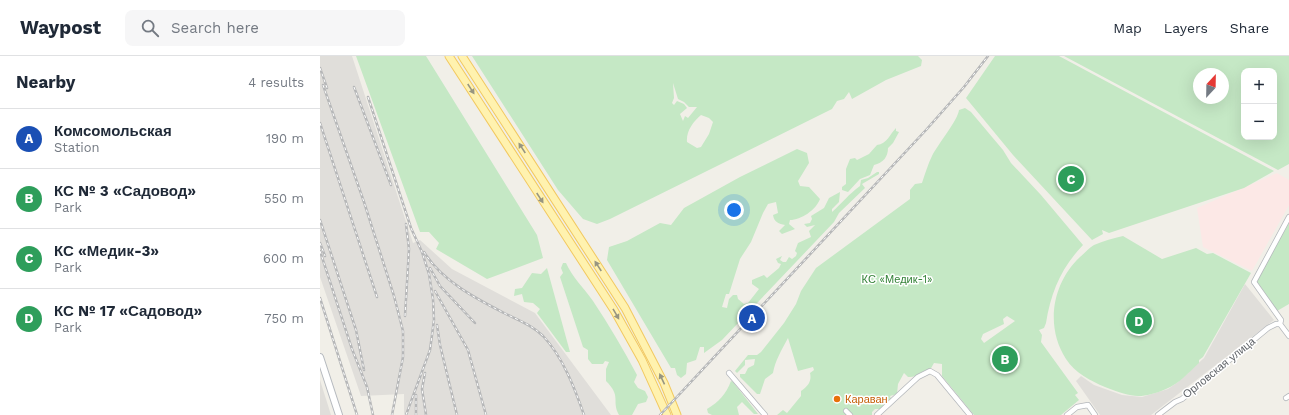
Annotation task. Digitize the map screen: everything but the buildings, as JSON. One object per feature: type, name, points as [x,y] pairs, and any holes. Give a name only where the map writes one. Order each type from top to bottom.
[{"type":"main road","points":[[449,56],[614,310],[642,360],[667,415]]},
{"type":"main road","points":[[462,56],[625,308],[664,383],[677,415]]},
{"type":"main road","points":[[320,356],[339,415]]},
{"type":"street","points":[[1289,217],[1254,282],[1281,320],[1280,324],[1289,336]]},
{"type":"street","name":"Орловская улица","points":[[1158,415],[1175,402],[1182,399],[1268,328],[1276,324],[1280,324]]},
{"type":"street","points":[[877,415],[918,377],[930,371],[937,375],[970,415]]},
{"type":"street","points":[[730,373],[765,415]]},
{"type":"street","points":[[1067,415],[1077,407],[1088,405],[1095,415]]},
{"type":"shaded area","points":[[320,56],[352,56],[413,243],[420,240],[452,269],[535,313],[611,415],[406,415],[404,414],[404,394],[361,396],[320,277]]},
{"type":"shaded area","points":[[1277,173],[1289,180],[1289,205],[1252,271],[1203,247],[1197,208]]},
{"type":"shaded area","points":[[1245,284],[1274,320],[1151,415],[1100,415],[1076,381],[1081,376],[1094,385],[1122,395],[1142,397],[1168,389],[1178,382],[1204,358]]},
{"type":"shaded area","points":[[320,380],[331,415],[320,415]]},
{"type":"green space","points":[[356,56],[426,56],[537,235],[543,258],[487,279],[436,249],[439,243],[429,232],[420,232]]},
{"type":"green space","points":[[472,56],[918,56],[922,60],[921,66],[886,80],[852,99],[849,92],[844,99],[837,101],[832,109],[610,219],[597,224],[583,219],[558,190]],"holes":[[[673,83],[678,99],[689,107],[697,107],[688,118],[685,116],[683,121],[680,114],[687,108],[684,104],[677,101],[674,105],[672,103],[674,98]],[[701,115],[709,118],[713,122],[709,134],[701,147],[697,148],[687,142],[687,138],[691,127]]]},
{"type":"green space","points":[[995,56],[1059,56],[1274,171],[1244,188],[1109,233],[1102,230],[1103,234],[1092,240],[1013,155],[966,98]]},
{"type":"green space","points":[[1064,56],[1289,56],[1289,164],[1278,170]]},
{"type":"green space","name":"КС «Медик-1»","points":[[965,108],[971,112],[1003,150],[1011,163],[1041,195],[1083,245],[1075,254],[1058,281],[1051,301],[1046,323],[1044,328],[1039,330],[1042,335],[1041,342],[1078,393],[1075,395],[1079,400],[1061,415],[974,415],[942,376],[942,364],[934,363],[930,370],[911,377],[908,377],[904,373],[898,384],[897,394],[890,396],[891,399],[880,409],[875,409],[872,412],[872,415],[777,415],[783,410],[787,413],[801,396],[801,391],[810,381],[810,373],[814,370],[813,367],[798,371],[788,338],[777,360],[773,373],[765,379],[760,394],[757,394],[740,377],[740,374],[745,374],[748,368],[754,365],[755,359],[745,360],[745,365],[737,373],[735,371],[748,355],[757,355],[761,352],[784,323],[796,304],[801,291],[816,268],[910,199],[910,190],[915,184],[922,183],[932,156],[955,120],[959,110]],"holes":[[[1007,316],[1015,321],[984,343],[981,339],[983,334],[1004,324],[1003,319]]]},
{"type":"green space","points":[[896,128],[896,131],[899,132],[893,143],[888,148],[884,159],[880,163],[874,165],[870,175],[860,179],[848,192],[842,190],[842,187],[846,184],[846,169],[850,159],[855,158],[857,160],[869,154],[877,145],[886,141]]},
{"type":"green space","points":[[797,149],[807,153],[809,163],[798,181],[800,186],[809,187],[820,199],[808,214],[794,220],[790,220],[789,224],[795,229],[782,234],[779,231],[785,225],[777,222],[773,215],[778,213],[776,202],[768,204],[751,242],[740,259],[729,294],[726,294],[722,307],[727,308],[729,299],[733,295],[737,295],[738,299],[744,304],[748,303],[759,289],[752,284],[752,280],[764,275],[767,278],[779,268],[781,264],[778,263],[776,259],[782,256],[780,260],[786,262],[789,257],[792,259],[796,256],[797,253],[795,251],[798,243],[811,237],[809,231],[815,225],[807,227],[804,224],[810,223],[812,219],[811,216],[824,208],[829,198],[840,192],[839,202],[832,209],[832,212],[860,186],[861,180],[868,178],[877,172],[879,172],[879,174],[862,184],[865,188],[839,213],[834,222],[722,340],[704,353],[704,347],[700,347],[696,360],[687,363],[686,374],[681,378],[677,375],[675,368],[671,368],[607,260],[609,247],[627,241],[660,223],[671,225],[684,208],[740,177]]},
{"type":"green space","points":[[1289,221],[1289,304],[1277,311],[1256,280]]},
{"type":"green space","points":[[1123,236],[1162,259],[1196,248],[1207,254],[1213,253],[1251,273],[1203,357],[1199,360],[1199,363],[1184,378],[1171,387],[1142,396],[1129,395],[1105,387],[1084,376],[1066,359],[1059,346],[1055,333],[1055,306],[1058,292],[1063,279],[1070,268],[1094,245]]},
{"type":"green space","points":[[563,263],[566,263],[571,273],[605,319],[637,375],[634,382],[638,388],[645,391],[648,397],[646,402],[638,404],[632,415],[619,415],[614,391],[606,381],[606,369],[609,362],[605,361],[603,364],[592,364],[588,359],[588,350],[583,347],[560,277],[563,273],[561,268]]},
{"type":"green space","points":[[547,268],[570,352],[566,352],[537,313],[540,309],[533,303],[524,302],[522,294],[514,296],[515,289],[522,288],[532,273],[541,274]]},
{"type":"green space","points":[[731,381],[758,414],[754,414],[742,402],[737,407],[739,415],[712,415],[708,413],[707,409],[722,397]]},
{"type":"railway","points":[[660,415],[926,130],[964,87],[988,56]]},
{"type":"railway","points":[[320,68],[327,88]]},
{"type":"railway","points":[[323,85],[364,202],[394,296],[403,331],[403,357],[392,415]]},
{"type":"railway","points":[[354,87],[391,185]]},
{"type":"railway","points":[[368,97],[411,228],[422,252],[429,274],[433,299],[434,320],[430,350],[406,415]]},
{"type":"railway","points":[[320,123],[377,297]]},
{"type":"railway","points":[[320,220],[356,330],[364,370]]},
{"type":"railway","points":[[405,316],[409,249],[406,224]]},
{"type":"railway","points":[[320,243],[325,256]]},
{"type":"railway","points":[[320,251],[352,349],[367,387],[373,415]]},
{"type":"railway","points":[[424,252],[440,272],[460,288],[530,326],[543,336],[562,363],[584,415]]},
{"type":"railway","points":[[430,268],[440,286],[475,323]]},
{"type":"railway","points":[[435,291],[468,350],[486,415]]},
{"type":"railway","points":[[320,298],[357,415]]},
{"type":"railway","points":[[437,325],[440,345],[457,415]]},
{"type":"railway","points":[[425,373],[422,389],[426,415]]},
{"type":"railway","points":[[416,395],[416,415]]},
{"type":"place","name":"КС «Медик-3»","points":[[1071,179]]},
{"type":"place","name":"Комсомольская","points":[[752,318]]},
{"type":"place","name":"КС № 17 «Садовод»","points":[[1139,321]]},
{"type":"place","name":"КС № 3 «Садовод»","points":[[1005,359]]},
{"type":"place","name":"Караван","points":[[837,399]]}]
